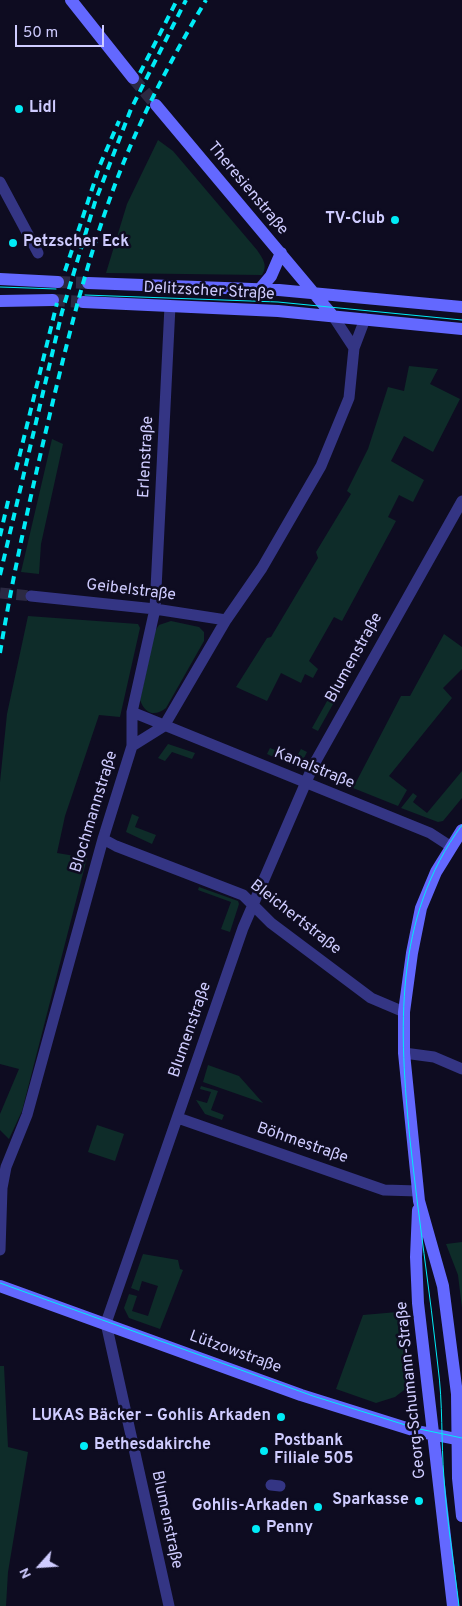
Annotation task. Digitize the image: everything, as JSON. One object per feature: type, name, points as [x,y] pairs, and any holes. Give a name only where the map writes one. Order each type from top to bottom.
[{"type":"main road","points":[[71,0],[133,78]]},
{"type":"main road","name":"Theresienstraße","points":[[156,105],[314,292]]},
{"type":"main road","points":[[260,290],[271,276],[281,253]]},
{"type":"main road","points":[[0,280],[58,282]]},
{"type":"main road","name":"Delitzscher Straße","points":[[88,284],[314,292],[462,307]]},
{"type":"main road","points":[[314,292],[333,316]]},
{"type":"main road","points":[[0,301],[53,300]]},
{"type":"main road","name":"Delitzscher Straße","points":[[83,302],[278,311],[462,329]]},
{"type":"main road","name":"Georg-Schumann-Straße","points":[[453,1606],[418,1303],[416,1257],[418,1196],[404,1053],[404,1012],[412,953],[421,908],[429,886],[450,846],[462,830]]},
{"type":"main road","name":"Georg-Schumann-Straße","points":[[418,1196],[443,1286],[457,1394],[460,1440],[458,1478],[462,1516]]},
{"type":"main road","name":"Lützowstraße","points":[[0,1286],[301,1395],[433,1435],[460,1440]]},
{"type":"street","points":[[0,182],[38,253]]},
{"type":"street","name":"Erlenstraße","points":[[132,746],[132,712],[155,609],[170,306]]},
{"type":"street","points":[[333,316],[354,348]]},
{"type":"street","name":"Blochmannstraße","points":[[0,1250],[2,1188],[6,1167],[27,1115],[103,839],[132,746],[164,726],[226,620],[262,568],[321,466],[348,398],[354,348],[365,319]]},
{"type":"street","name":"Blumenstraße","points":[[169,1606],[106,1323],[243,928],[305,783],[462,501]]},
{"type":"street","name":"Geibelstraße","points":[[31,596],[155,609],[226,620]]},
{"type":"street","name":"Kanalstraße","points":[[132,712],[430,833],[450,846]]},
{"type":"street","name":"Bleichertstraße","points":[[103,839],[243,895],[271,923],[371,998],[404,1012]]},
{"type":"street","points":[[404,1053],[434,1057],[462,1069]]},
{"type":"street","name":"Böhmestraße","points":[[178,1118],[384,1190],[418,1196]]},
{"type":"green space","points":[[158,140],[173,151],[257,250],[265,265],[262,275],[106,273],[127,204]]},
{"type":"green space","points":[[409,366],[438,369],[430,384],[460,399],[433,452],[404,436],[391,461],[424,480],[413,502],[399,495],[388,517],[396,521],[342,621],[334,617],[309,661],[318,669],[313,678],[305,674],[301,683],[281,673],[267,701],[236,687],[267,638],[271,637],[318,558],[316,552],[351,494],[347,491],[368,449],[388,387],[404,391]]},
{"type":"green space","points":[[52,439],[63,444],[41,544],[39,574],[21,572]]},
{"type":"green space","points":[[28,616],[138,624],[140,628],[120,717],[99,715],[65,816],[57,853],[87,858],[22,1111],[9,1139],[0,1130],[0,1114],[19,1069],[0,1064],[0,782],[7,714]]},
{"type":"green space","points":[[171,621],[199,627],[204,632],[204,641],[166,708],[158,713],[151,713],[142,705],[140,700],[155,631],[159,625]]},
{"type":"green space","points":[[444,634],[462,647],[462,669],[443,688],[452,698],[389,776],[407,790],[398,806],[353,788],[401,696],[410,696]]},
{"type":"green space","points":[[331,694],[337,697],[318,731],[312,728]]},
{"type":"green space","points":[[168,744],[195,753],[192,759],[172,752],[165,761],[158,758]]},
{"type":"green space","points":[[270,748],[296,758],[301,749],[307,752],[302,762],[293,766],[267,754]]},
{"type":"green space","points":[[462,771],[462,798],[443,821],[438,822],[401,808],[413,793],[417,796],[413,802],[427,813]]},
{"type":"green space","points":[[132,814],[139,817],[135,827],[156,835],[152,844],[126,832]]},
{"type":"green space","points":[[199,887],[238,901],[239,904],[230,932],[221,929],[231,902],[198,890]]},
{"type":"green space","points":[[196,1000],[204,1003],[191,1042],[182,1039]]},
{"type":"green space","points":[[208,1065],[239,1076],[263,1103],[203,1082]]},
{"type":"green space","points":[[201,1086],[218,1091],[211,1110],[224,1115],[222,1120],[205,1114],[196,1100],[207,1103],[211,1092],[200,1089]]},
{"type":"green space","points":[[97,1125],[124,1134],[115,1161],[88,1152]]},
{"type":"green space","points":[[462,1242],[462,1308],[458,1275],[446,1244]]},
{"type":"green space","points":[[143,1254],[178,1260],[180,1269],[183,1270],[160,1329],[129,1318],[124,1308],[129,1294],[137,1296],[132,1311],[148,1316],[158,1286],[142,1281],[139,1291],[131,1288]]},
{"type":"green space","points":[[409,1311],[408,1354],[411,1378],[408,1387],[395,1397],[376,1403],[336,1389],[363,1315]]},
{"type":"green space","points":[[0,1366],[4,1366],[8,1447],[28,1452],[8,1572],[6,1606],[0,1606]]},
{"type":"tunnel","points":[[133,78],[156,105]]},
{"type":"tunnel","points":[[58,282],[88,283]]},
{"type":"tunnel","points":[[53,300],[83,302]]},
{"type":"tunnel","points":[[0,593],[31,596]]},
{"type":"tram line","points":[[0,287],[56,289]]},
{"type":"tram line","points":[[85,295],[278,302],[462,320]]},
{"type":"tram line","points":[[459,1606],[445,1495],[440,1381],[406,1099],[403,1017],[406,976],[412,937],[423,898],[440,861],[462,825]]},
{"type":"tram line","points":[[0,1283],[313,1396],[415,1428],[462,1438]]},
{"type":"railway","points":[[140,73],[177,0]]},
{"type":"railway","points":[[0,575],[62,312],[95,202],[131,109],[186,0]]},
{"type":"railway","points":[[0,653],[31,495],[80,294],[101,223],[142,120],[172,59],[206,0]]},
{"type":"railway","points":[[65,271],[100,165],[119,121]]},
{"type":"railway","points":[[16,470],[57,303]]},
{"type":"railway","points":[[0,536],[9,497]]},
{"type":"place","name":"Lidl","points":[[19,109]]},
{"type":"place","name":"TV-Club","points":[[395,220]]},
{"type":"place","name":"Petzscher Eck","points":[[13,243]]},
{"type":"place","name":"LUKAS Bäcker – Gohlis Arkaden","points":[[281,1417]]},
{"type":"place","name":"Bethesdakirche","points":[[84,1446]]},
{"type":"place","name":"Postbank Filiale 505","points":[[264,1451]]},
{"type":"place","name":"Sparkasse","points":[[419,1501]]},
{"type":"place","name":"Gohlis-Arkaden","points":[[318,1507]]},
{"type":"place","name":"Penny","points":[[256,1529]]}]
